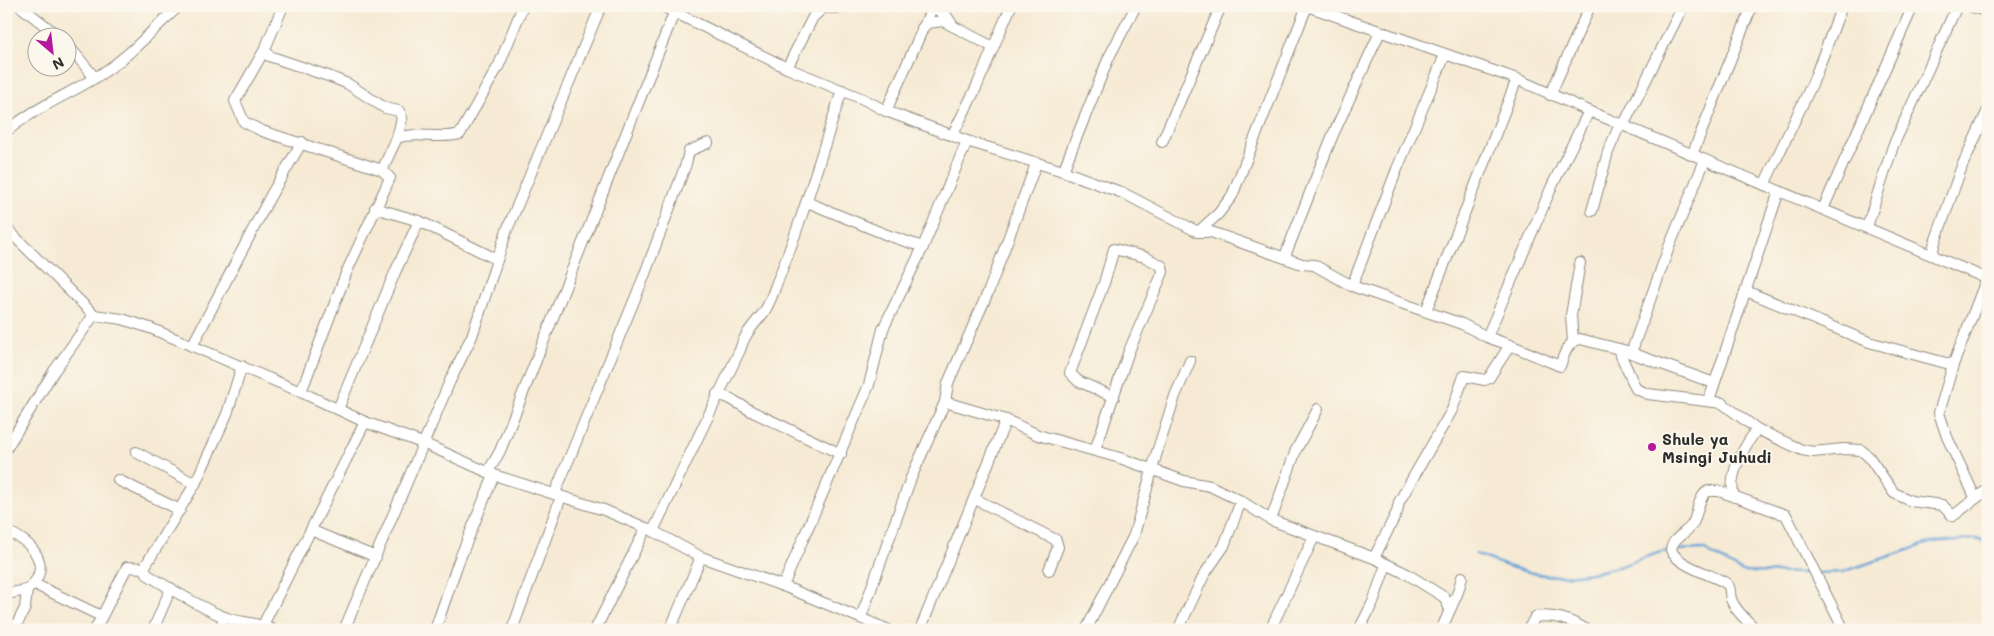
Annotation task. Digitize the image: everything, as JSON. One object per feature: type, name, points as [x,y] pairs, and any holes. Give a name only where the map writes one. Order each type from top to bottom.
[{"type":"street","points":[[20,6],[48,28]]},
{"type":"street","points":[[6,132],[26,115],[95,78],[126,56],[178,6]]},
{"type":"street","points":[[283,6],[265,49],[245,80],[235,104],[240,117],[248,125],[382,170],[390,178],[347,271],[301,392]]},
{"type":"street","points":[[397,138],[409,136],[448,138],[460,134],[499,65],[523,6]]},
{"type":"street","points":[[344,630],[425,444],[450,381],[472,336],[496,259],[601,6]]},
{"type":"street","points":[[662,6],[676,10],[786,68],[842,90],[886,111],[1123,193],[1198,232],[1212,232],[1285,256],[1302,264],[1314,265],[1352,286],[1462,324],[1487,337],[1510,344],[1560,366],[1573,341],[1571,315],[1580,263]]},
{"type":"street","points":[[953,134],[1011,6]]},
{"type":"street","points":[[1063,171],[1109,57],[1136,6]]},
{"type":"street","points":[[1162,142],[1221,6]]},
{"type":"street","points":[[1198,232],[1218,214],[1232,196],[1307,6],[1517,79],[1550,95],[1987,279],[1953,365],[1939,413],[1947,437],[1975,497]]},
{"type":"street","points":[[1550,95],[1590,6]]},
{"type":"street","points":[[1592,211],[1608,152],[1683,6]]},
{"type":"street","points":[[1692,155],[1752,6]]},
{"type":"street","points":[[1764,185],[1813,82],[1842,6]]},
{"type":"street","points":[[1823,210],[1913,6]]},
{"type":"street","points":[[1867,227],[1893,146],[1956,6]]},
{"type":"street","points":[[1970,6],[1988,12]]},
{"type":"street","points":[[786,68],[813,17],[827,7],[840,8]]},
{"type":"street","points":[[886,111],[932,7],[946,15],[953,27]]},
{"type":"street","points":[[435,630],[500,451],[676,10]]},
{"type":"street","points":[[922,29],[928,24],[940,21],[993,47]]},
{"type":"street","points":[[1285,256],[1332,137],[1380,32]]},
{"type":"street","points":[[265,49],[269,56],[277,60],[348,84],[385,108],[399,111],[402,118],[397,138],[382,170]]},
{"type":"street","points":[[1352,286],[1397,169],[1445,55]]},
{"type":"street","points":[[78,57],[95,78]]},
{"type":"street","points":[[1426,311],[1517,79]]},
{"type":"street","points":[[595,630],[702,431],[717,394],[740,350],[743,340],[750,327],[765,311],[788,256],[807,202],[842,90]]},
{"type":"street","points":[[1932,255],[1962,166],[1988,110]]},
{"type":"street","points":[[1487,337],[1552,186],[1589,111]]},
{"type":"street","points":[[783,586],[869,385],[883,329],[923,247],[967,140]]},
{"type":"street","points":[[192,346],[271,195],[302,142]]},
{"type":"street","points":[[512,630],[558,495],[684,172],[689,151],[708,143]]},
{"type":"street","points":[[1631,353],[1669,247],[1705,160]]},
{"type":"street","points":[[860,616],[911,478],[945,402],[948,383],[989,290],[1036,164]]},
{"type":"street","points":[[1709,400],[1779,191]]},
{"type":"street","points":[[807,202],[887,235],[923,247]]},
{"type":"street","points":[[376,208],[419,221],[496,259]]},
{"type":"street","points":[[338,409],[396,270],[419,221]]},
{"type":"street","points":[[6,228],[94,314],[134,322],[242,366],[365,422],[425,444],[492,474],[604,510],[650,530],[701,556],[860,616],[889,630]]},
{"type":"street","points":[[1095,450],[1114,397],[1132,342],[1163,272],[1162,266],[1156,261],[1114,249],[1104,283],[1070,373],[1078,381],[1114,397]]},
{"type":"street","points":[[1746,291],[1869,342],[1953,365]]},
{"type":"street","points":[[6,449],[54,371],[94,314]]},
{"type":"street","points":[[1573,341],[1580,339],[1591,340],[1714,383]]},
{"type":"street","points":[[1374,558],[1397,512],[1399,502],[1452,410],[1464,376],[1485,380],[1489,378],[1510,344]]},
{"type":"street","points":[[1618,349],[1636,389],[1648,394],[1722,403],[1757,429],[1802,450],[1813,452],[1844,449],[1861,450],[1869,458],[1894,494],[1910,501],[1942,505],[1953,516],[1975,497],[1988,489]]},
{"type":"street","points":[[1086,630],[1134,535],[1152,468],[1175,396],[1190,361]]},
{"type":"street","points":[[144,568],[194,484],[227,414],[242,366]]},
{"type":"street","points":[[717,394],[840,454]]},
{"type":"street","points":[[945,402],[1006,420],[1038,435],[1095,450],[1152,468],[1184,481],[1210,486],[1241,501],[1271,520],[1374,558],[1407,574],[1444,597],[1450,609]]},
{"type":"street","points":[[1271,520],[1296,450],[1318,409]]},
{"type":"street","points":[[920,630],[1006,420]]},
{"type":"street","points":[[263,625],[276,596],[312,531],[365,422]]},
{"type":"street","points":[[1734,497],[1732,482],[1745,446],[1757,429]]},
{"type":"street","points":[[136,452],[194,484]]},
{"type":"street","points":[[118,480],[180,510]]},
{"type":"street","points":[[1719,491],[1732,482]]},
{"type":"street","points":[[1756,630],[1738,611],[1731,600],[1730,588],[1724,582],[1705,575],[1675,558],[1671,550],[1677,537],[1693,522],[1705,492],[1719,491],[1786,514],[1844,630]]},
{"type":"street","points":[[975,499],[1056,540],[1058,547],[1049,570]]},
{"type":"street","points":[[1178,630],[1204,575],[1224,546],[1241,501]]},
{"type":"street","points":[[6,531],[25,540],[39,560],[39,573],[31,587],[25,608],[14,630]]},
{"type":"street","points":[[312,531],[376,558]]},
{"type":"street","points":[[1270,630],[1314,537]]},
{"type":"street","points":[[670,630],[701,556]]},
{"type":"street","points":[[1359,630],[1386,565]]},
{"type":"street","points":[[95,630],[127,567],[144,568]]},
{"type":"street","points":[[144,568],[148,575],[224,617],[247,624],[263,625],[273,630]]},
{"type":"street","points":[[1441,630],[1458,592],[1462,577]]},
{"type":"street","points":[[6,594],[31,587],[102,616]]},
{"type":"street","points":[[153,630],[171,588]]},
{"type":"street","points":[[1528,630],[1535,617],[1547,615],[1570,621],[1587,630]]},
{"type":"street","points":[[219,630],[224,617]]},
{"type":"waterway","points":[[1817,573],[1842,572],[1932,542],[1976,539],[1988,543]]},
{"type":"waterway","points":[[1673,550],[1703,549],[1743,572],[1812,573]]},
{"type":"waterway","points":[[1476,554],[1531,573],[1564,576],[1581,575],[1621,566],[1656,553],[1668,551]]},
{"type":"place","name":"Shule ya Msingi Juhudi","points":[[1652,447]]}]
